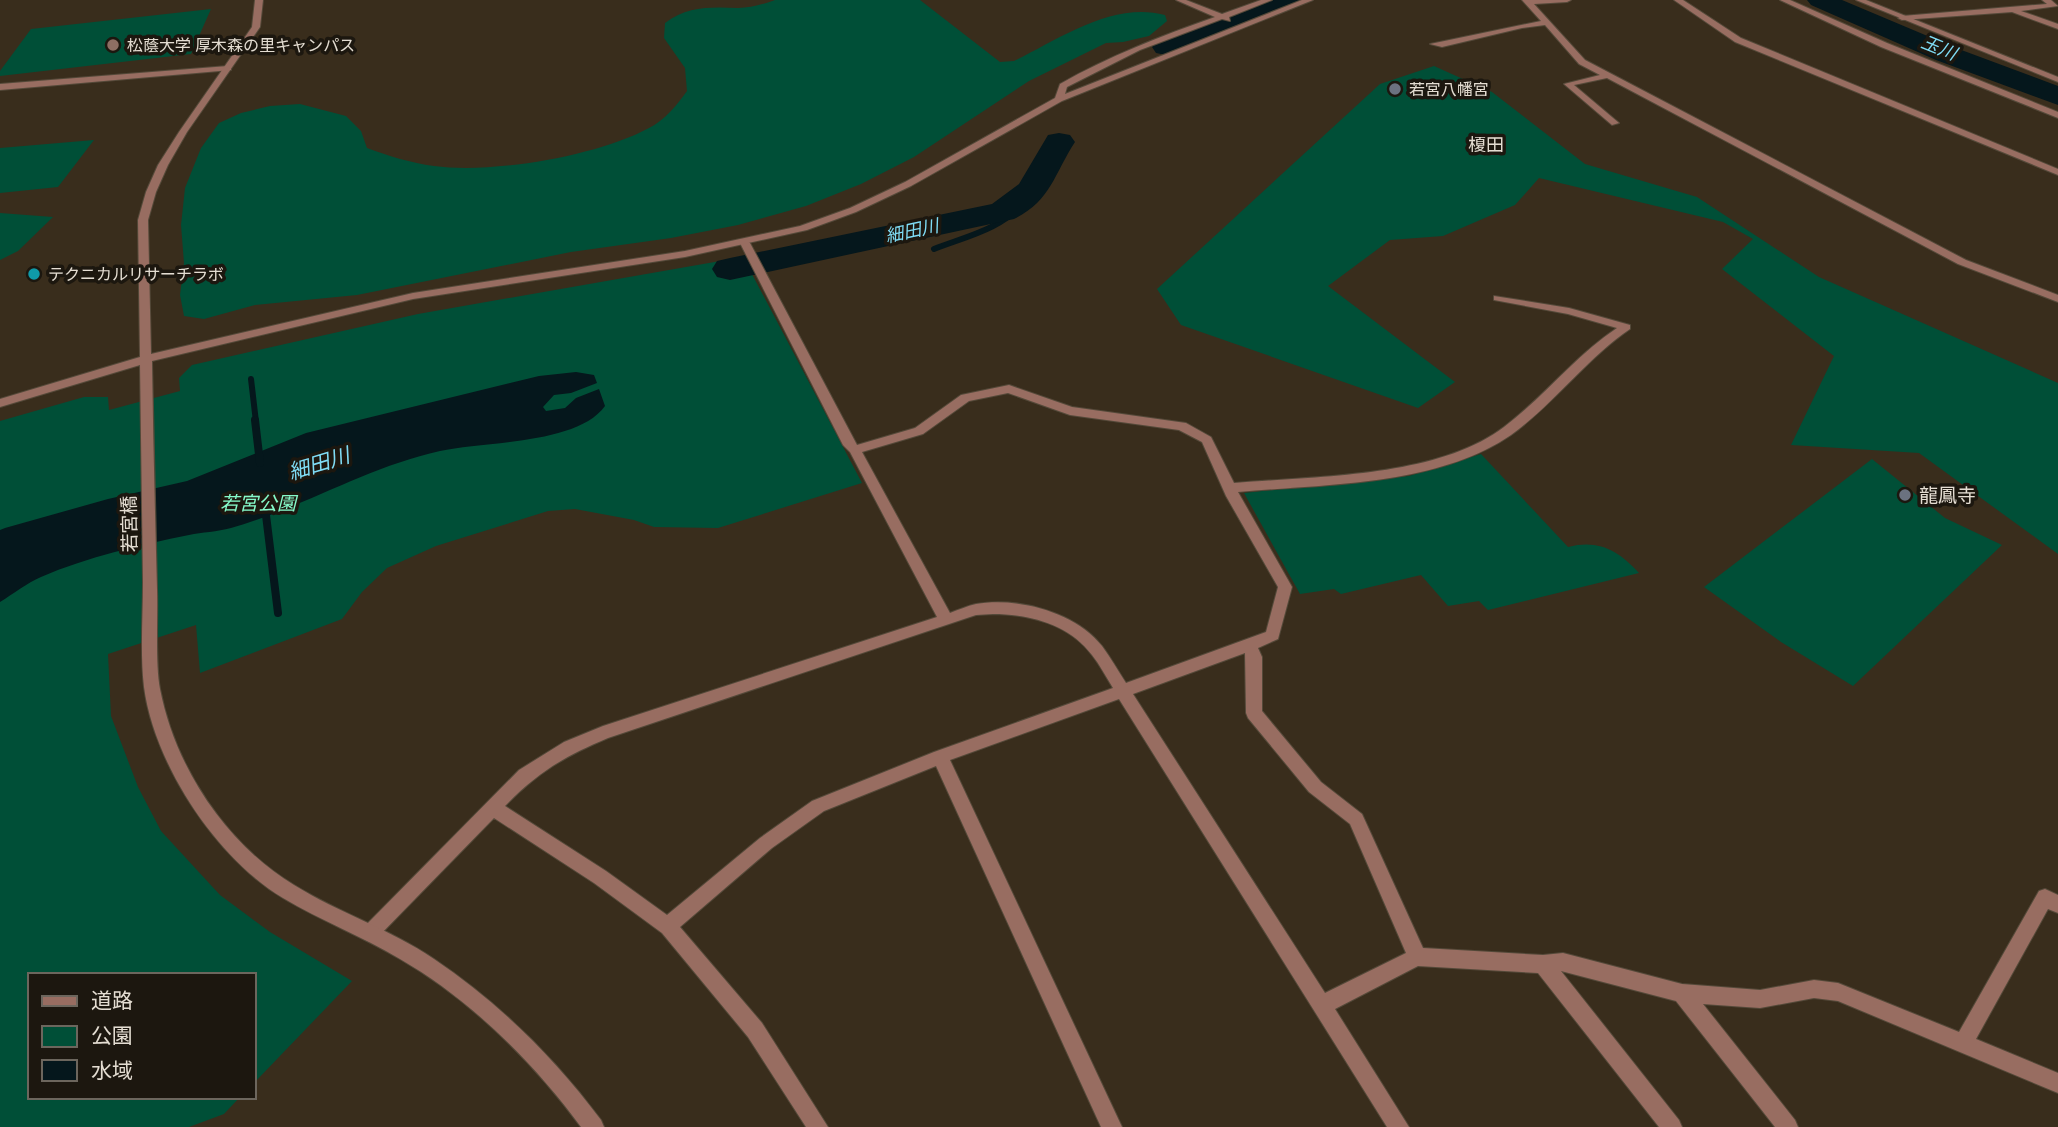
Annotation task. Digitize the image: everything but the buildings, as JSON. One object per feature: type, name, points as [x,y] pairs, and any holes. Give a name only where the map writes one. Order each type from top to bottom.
[{"type":"street","name":"若宮橋","points":[[259,0],[256,27],[183,132],[150,192],[143,220],[152,688],[160,718],[183,777],[240,850],[285,890],[426,964],[502,1023],[574,1098],[594,1127]]},
{"type":"street","points":[[1180,0],[1242,25]]},
{"type":"street","points":[[1059,99],[1063,86],[1078,77],[1150,45],[1268,0]]},
{"type":"street","points":[[0,403],[146,359],[412,296],[745,243],[803,228],[853,210],[908,184],[1059,99],[1309,0]]},
{"type":"street","points":[[1527,1],[1567,0]]},
{"type":"street","points":[[1678,0],[1738,40],[2058,172]]},
{"type":"street","points":[[1784,0],[1945,71],[2058,115]]},
{"type":"street","points":[[1860,0],[2058,80]]},
{"type":"street","points":[[1975,0],[1995,11]]},
{"type":"street","points":[[2046,0],[2056,5]]},
{"type":"street","points":[[1527,1],[1582,62],[1962,262],[2058,299]]},
{"type":"street","points":[[1902,18],[2056,5]]},
{"type":"street","points":[[2012,9],[2058,27]]},
{"type":"street","points":[[1434,44],[1441,45],[1546,23]]},
{"type":"street","points":[[0,87],[228,68]]},
{"type":"street","points":[[1607,76],[1568,84],[1615,123]]},
{"type":"street","points":[[745,243],[849,445],[855,450],[946,619]]},
{"type":"street","points":[[1231,488],[1400,472],[1473,450],[1503,434],[1608,338],[1626,327],[1569,311],[1498,298]]},
{"type":"street","points":[[668,927],[688,907],[801,816],[818,806],[1273,635],[1285,587],[1206,440],[1196,432],[1182,426],[1070,411],[1009,390],[965,398],[919,431],[855,450]]},
{"type":"street","points":[[370,933],[526,775],[570,747],[603,733],[975,610],[997,607],[1031,610],[1051,616],[1082,635],[1096,649],[1399,1127]]},
{"type":"street","points":[[1250,645],[1254,657],[1254,713],[1315,787],[1356,819],[1417,957]]},
{"type":"street","points":[[940,758],[1112,1127]]},
{"type":"street","points":[[492,807],[600,877],[668,927],[755,1030],[818,1127]]},
{"type":"street","points":[[1963,1044],[2045,897],[2058,905]]},
{"type":"street","points":[[1322,1005],[1417,957],[1543,964],[1563,962],[1682,993],[1760,999],[1814,989],[1838,992],[2058,1083]]},
{"type":"street","points":[[1543,964],[1672,1127]]},
{"type":"street","points":[[1682,993],[1788,1127]]},
{"type":"green space","points":[[775,0],[920,0],[1000,62],[1014,61],[1087,24],[1126,13],[1165,15],[1167,21],[1149,36],[1106,43],[1029,81],[914,157],[861,184],[806,206],[738,225],[671,238],[571,252],[357,295],[255,305],[204,319],[184,316],[180,295],[184,263],[181,225],[185,188],[201,148],[219,123],[241,113],[270,106],[300,104],[346,116],[361,131],[367,148],[425,165],[458,168],[514,165],[574,154],[602,147],[655,125],[675,107],[687,91],[685,68],[664,38],[665,23],[691,11],[747,7]]},
{"type":"green space","points":[[211,9],[191,54],[0,76],[0,71],[31,29]]},
{"type":"green space","points":[[1434,66],[1492,92],[1585,164],[1697,197],[1819,277],[2058,383],[2058,554],[1919,453],[1791,445],[1834,356],[1722,269],[1753,239],[1723,222],[1539,178],[1515,205],[1443,236],[1390,240],[1328,286],[1455,382],[1418,408],[1181,325],[1157,289],[1380,84]]},
{"type":"green space","points":[[94,140],[58,187],[0,193],[0,148]]},
{"type":"green space","points":[[0,213],[53,217],[18,251],[0,260]]},
{"type":"green space","name":"若宮公園","points":[[743,257],[862,483],[718,528],[654,527],[634,520],[575,509],[548,511],[436,546],[387,568],[362,592],[342,619],[200,673],[196,625],[108,654],[111,716],[138,787],[161,831],[220,895],[270,932],[352,981],[256,1081],[256,973],[28,973],[28,1099],[238,1099],[224,1114],[189,1127],[0,1127],[0,421],[84,397],[108,397],[109,410],[180,391],[179,378],[192,365],[418,314]]},
{"type":"green space","points":[[1481,454],[1568,547],[1589,545],[1608,549],[1639,573],[1488,610],[1479,601],[1448,606],[1421,575],[1341,594],[1334,589],[1300,594],[1244,493],[1409,476]]},
{"type":"green space","points":[[1872,459],[1945,518],[2002,545],[1853,686],[1781,642],[1704,587]]},
{"type":"water","points":[[576,372],[594,375],[597,383],[571,393],[554,395],[543,407],[546,411],[565,408],[576,398],[599,389],[605,406],[592,419],[573,428],[552,435],[458,448],[413,458],[257,520],[231,528],[114,552],[77,563],[36,579],[0,602],[0,530],[5,528],[108,499],[187,481],[306,433],[539,376]]},
{"type":"waterway","name":"細田川","points":[[1166,47],[1287,0]]},
{"type":"waterway","name":"玉川","points":[[1820,0],[1946,54],[2058,96]]},
{"type":"waterway","name":"細田川","points":[[730,269],[1002,212],[1032,191],[1059,142]]},
{"type":"waterway","points":[[934,249],[994,226],[1023,202]]},
{"type":"waterway","points":[[251,379],[256,422]]},
{"type":"waterway","points":[[255,420],[260,463]]},
{"type":"waterway","points":[[265,507],[278,613]]},
{"type":"place","name":"松蔭大学 厚木森の里キャンパス","points":[[113,45]]},
{"type":"place","name":"若宮八幡宮","points":[[1395,89]]},
{"type":"place","name":"テクニカルリサーチラボ","points":[[34,274]]},
{"type":"place","name":"龍鳳寺","points":[[1905,495]]},
{"type":"district","name":"榎田","points":[[1486,145]]}]
